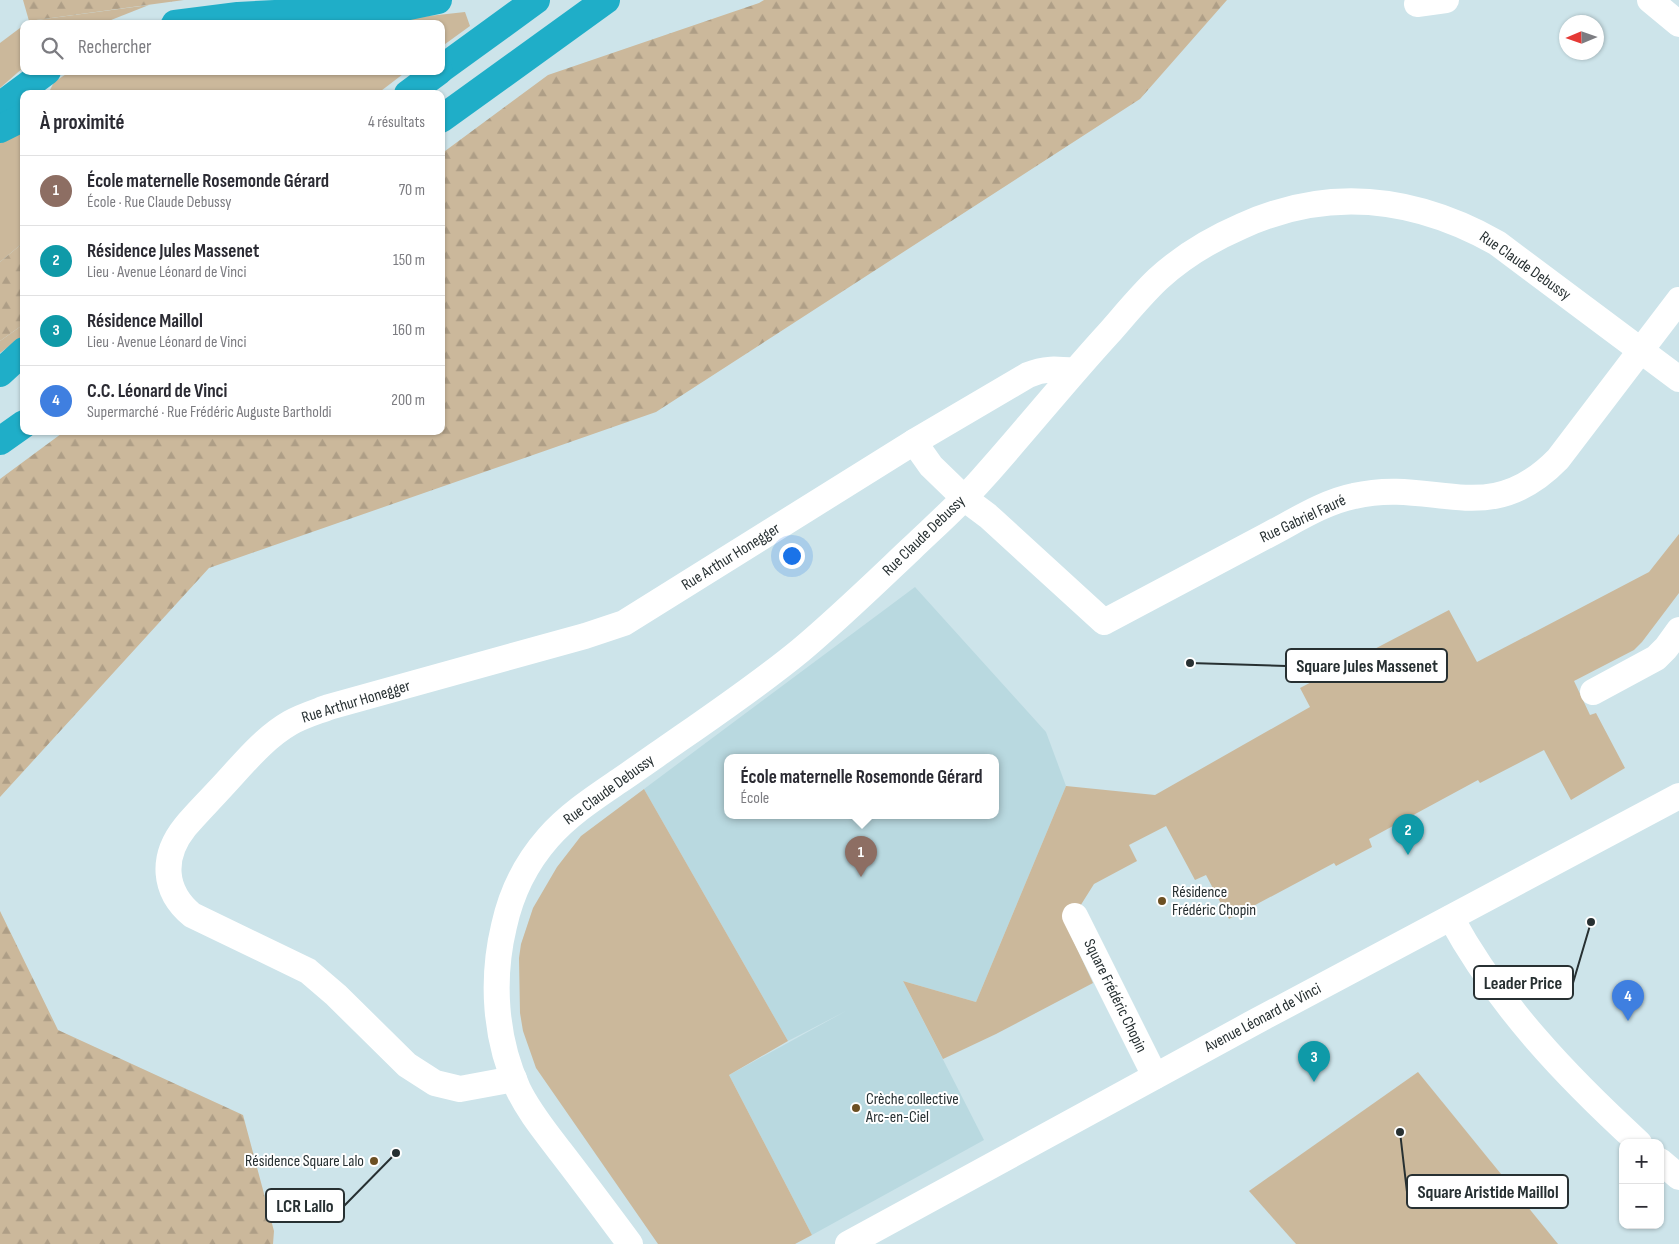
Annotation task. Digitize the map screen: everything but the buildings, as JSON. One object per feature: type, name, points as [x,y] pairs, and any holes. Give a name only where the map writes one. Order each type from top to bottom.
[{"type":"highway","points":[[206,20],[238,16],[404,7],[438,0]]},
{"type":"highway","points":[[445,66],[536,0]]},
{"type":"highway","points":[[445,117],[606,0]]},
{"type":"highway","points":[[21,90],[42,75]]},
{"type":"highway","points":[[413,90],[433,75]]},
{"type":"highway","points":[[0,106],[20,91]]},
{"type":"highway","points":[[0,129],[20,119]]},
{"type":"highway","points":[[0,373],[20,355]]},
{"type":"highway","points":[[0,391],[20,377]]},
{"type":"highway","points":[[0,441],[20,427]]},
{"type":"street","points":[[1417,4],[1446,0]]},
{"type":"street","points":[[1650,0],[1679,24]]},
{"type":"street","name":"Rue Claude Debussy","points":[[630,1244],[535,1118],[514,1079],[498,1019],[498,958],[505,922],[519,882],[538,850],[550,835],[580,808],[734,700],[801,649],[871,586],[964,498],[1074,371],[1158,280],[1187,256],[1226,234],[1265,216],[1310,205],[1338,202],[1397,204],[1441,216],[1478,233],[1515,256],[1679,379]]},
{"type":"street","points":[[1641,350],[1679,300]]},
{"type":"street","name":"Rue Gabriel Fauré","points":[[964,498],[988,516],[1104,622],[1309,514],[1352,496],[1368,493],[1404,492],[1472,499],[1505,495],[1520,488],[1547,471],[1558,459],[1641,350]]},
{"type":"street","name":"Rue Arthur Honegger","points":[[514,1079],[460,1089],[435,1083],[407,1065],[308,971],[192,915],[183,908],[176,898],[170,885],[168,865],[172,850],[184,828],[265,742],[290,723],[329,707],[585,636],[624,623],[914,442],[1028,375],[1043,369],[1052,368],[1074,371]]},
{"type":"street","points":[[914,442],[931,466],[964,498]]},
{"type":"street","points":[[1593,692],[1656,658],[1679,630]]},
{"type":"street","name":"Avenue Léonard de Vinci","points":[[848,1244],[1155,1076],[1679,796]]},
{"type":"street","name":"Square Frédéric Chopin","points":[[1076,916],[1155,1076]]},
{"type":"street","points":[[1451,918],[1481,970],[1531,1034],[1584,1091],[1635,1139]]},
{"type":"street","points":[[1664,1164],[1679,1177]]},
{"type":"shaded area","points":[[915,587],[1046,732],[1066,786],[976,1002],[903,981],[984,1140],[812,1235],[729,1075],[846,1011],[788,1041],[644,789]]},
{"type":"green space","points":[[23,0],[184,0],[36,20],[29,20]]},
{"type":"green space","points":[[764,0],[1227,0],[1140,99],[656,412],[209,568],[0,797],[0,479],[60,435],[445,435],[445,151],[548,75]]},
{"type":"green space","points":[[149,5],[111,20],[36,20]]},
{"type":"green space","points":[[465,12],[470,26],[445,44],[445,20],[392,20]]},
{"type":"green space","points":[[20,28],[20,70],[0,88],[0,43]]},
{"type":"green space","points":[[65,75],[402,75],[382,90],[50,90],[54,82]]},
{"type":"green space","points":[[20,134],[20,245],[0,262],[0,143]]},
{"type":"green space","points":[[20,245],[20,327],[0,341],[0,262]]},
{"type":"green space","points":[[20,327],[20,338],[0,353],[0,341]]},
{"type":"green space","points":[[1679,534],[1679,593],[1634,650],[1574,681],[1590,715],[1596,713],[1625,768],[1571,800],[1544,750],[1480,783],[1478,780],[1369,839],[1372,847],[1336,866],[1334,863],[1229,919],[1206,875],[1195,880],[1166,826],[1129,845],[1137,861],[1094,884],[1067,927],[1093,983],[996,1034],[943,1059],[903,981],[976,1002],[1066,786],[1155,795],[1310,707],[1300,688],[1449,610],[1477,662],[1649,572]]},
{"type":"green space","points":[[644,789],[788,1041],[729,1075],[812,1235],[795,1244],[658,1244],[536,1068],[523,1031],[520,1013],[519,958],[521,944],[533,908],[557,867],[581,836]]},
{"type":"green space","points":[[0,911],[58,1030],[243,1115],[274,1231],[273,1244],[0,1244]]},
{"type":"green space","points":[[1418,1072],[1558,1244],[1296,1244],[1249,1191]]},
{"type":"place","name":"Square Jules Massenet","points":[[1190,663]]},
{"type":"place","name":"Résidence Jules Massenet","points":[[1408,855]]},
{"type":"place","name":"École maternelle Rosemonde Gérard","points":[[861,877]]},
{"type":"place","name":"Résidence Frédéric Chopin","points":[[1162,901]]},
{"type":"place","name":"Leader Price","points":[[1591,922]]},
{"type":"place","name":"C.C. Léonard de Vinci","points":[[1628,1021]]},
{"type":"place","name":"Résidence Maillol","points":[[1314,1082]]},
{"type":"place","name":"Crèche collective Arc-en-Ciel","points":[[856,1108]]},
{"type":"place","name":"Square Aristide Maillol","points":[[1400,1132]]},
{"type":"place","name":"LCR Lallo","points":[[396,1153]]},
{"type":"place","name":"Résidence Square Lalo","points":[[374,1161]]}]
